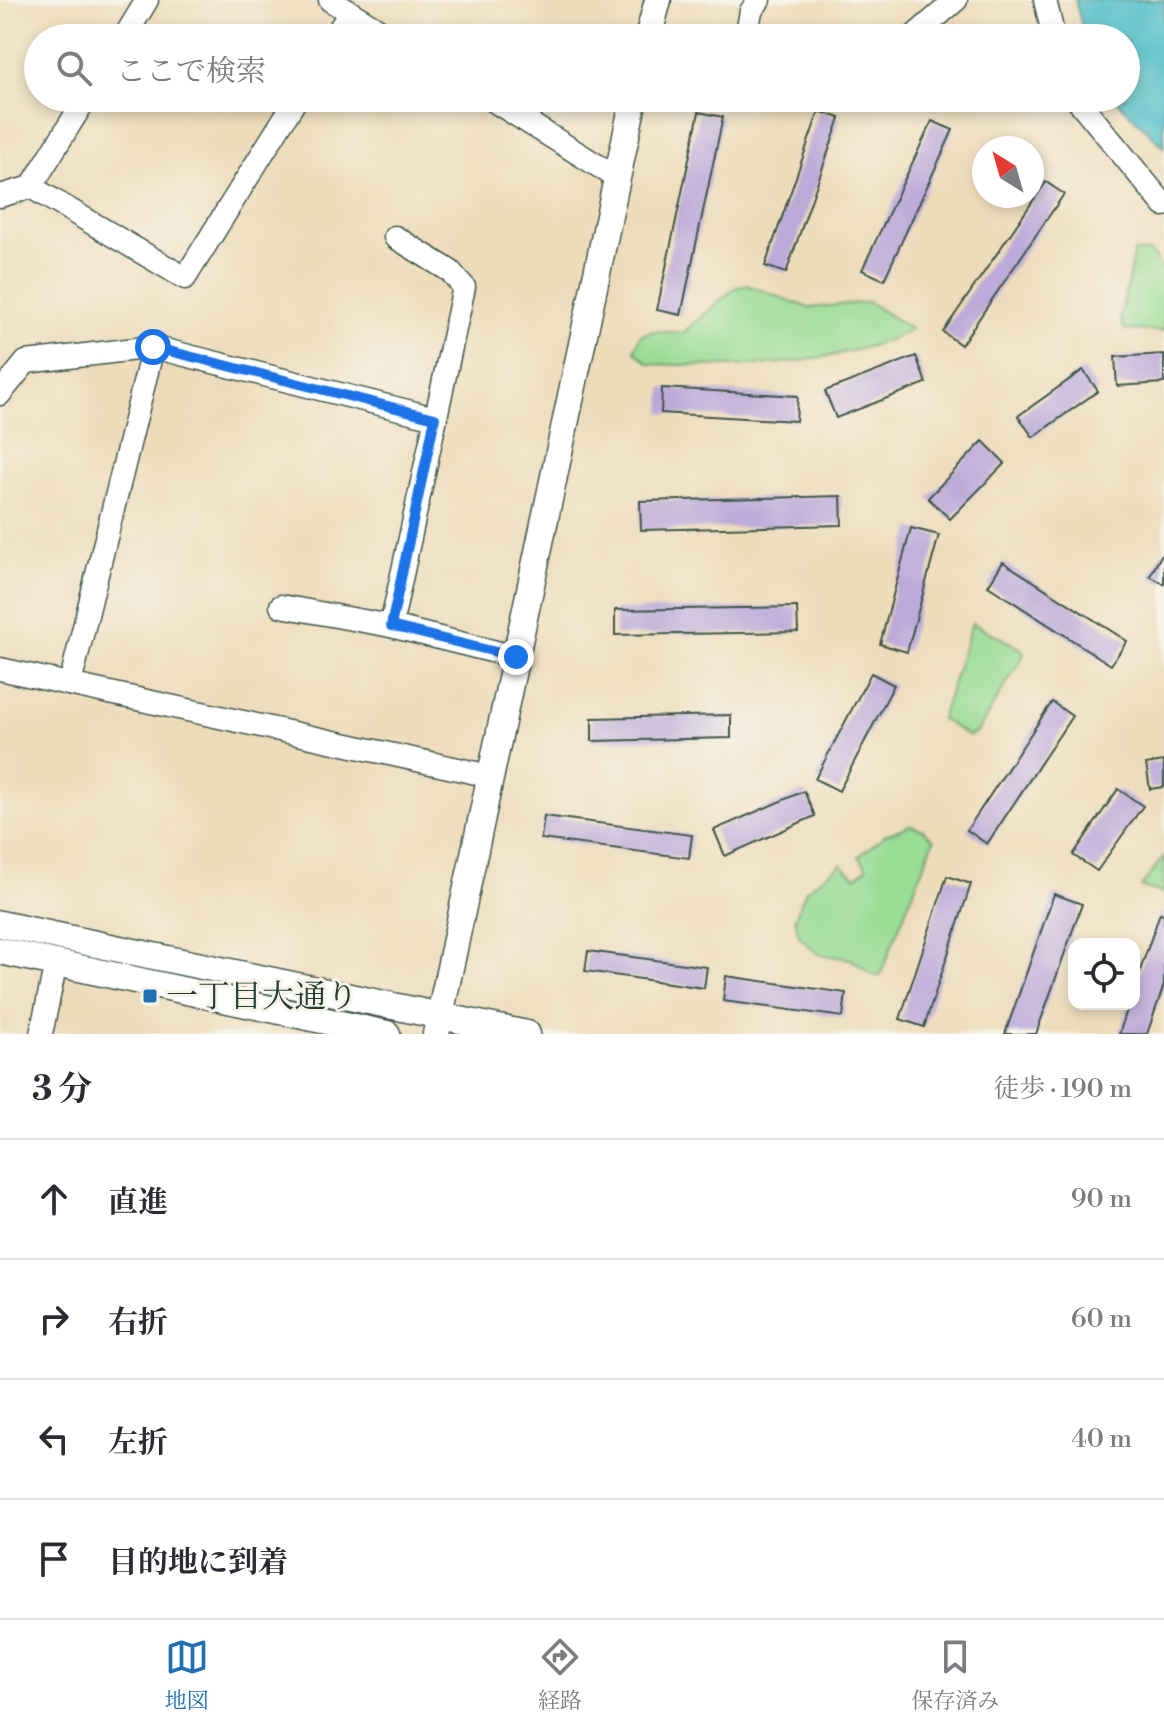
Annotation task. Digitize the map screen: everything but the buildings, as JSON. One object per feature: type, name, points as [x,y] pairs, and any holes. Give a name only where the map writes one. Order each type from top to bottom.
[{"type":"street","points":[[132,24],[147,0]]},
{"type":"street","points":[[330,0],[369,24]]},
{"type":"street","points":[[652,24],[658,0]]},
{"type":"street","points":[[749,24],[751,11],[759,0]]},
{"type":"street","points":[[928,24],[956,0]]},
{"type":"street","points":[[1045,0],[1051,24]]},
{"type":"street","points":[[343,24],[350,12]]},
{"type":"street","points":[[0,196],[31,187],[77,112]]},
{"type":"street","points":[[31,187],[185,278],[288,112]]},
{"type":"street","points":[[512,112],[616,177]]},
{"type":"street","points":[[438,1024],[631,112]]},
{"type":"street","points":[[1088,112],[1164,205]]},
{"type":"street","points":[[391,626],[464,287],[450,271],[395,237]]},
{"type":"street","points":[[0,394],[26,362],[153,347],[435,418]]},
{"type":"street","points":[[70,684],[153,347]]},
{"type":"street","points":[[281,606],[391,626],[516,657]]},
{"type":"street","points":[[0,669],[490,776]]},
{"type":"street","points":[[0,924],[438,1024],[527,1034]]},
{"type":"street","points":[[0,951],[387,1034]]},
{"type":"street","points":[[41,1034],[56,963]]},
{"type":"green space","points":[[1134,252],[1150,252],[1164,271],[1164,331],[1125,330],[1120,319]]},
{"type":"green space","points":[[747,285],[809,308],[868,302],[911,329],[892,339],[859,349],[780,363],[729,366],[649,364],[634,350],[641,335],[653,331],[683,333],[735,288]]},
{"type":"green space","points":[[972,623],[1022,649],[1024,655],[977,732],[969,736],[941,719]]},
{"type":"green space","points":[[910,825],[924,830],[934,840],[880,975],[874,976],[851,959],[818,954],[799,936],[795,918],[806,890],[841,864],[856,877],[867,868],[859,856],[885,835]]},
{"type":"green space","points":[[1164,856],[1164,893],[1141,887]]},
{"type":"water","points":[[1075,0],[1164,0],[1164,147],[1128,112],[1140,112],[1140,24],[1081,24]]},
{"type":"place","name":"一丁目大通り","points":[[150,996]]},
{"type":"route","points":[[153,347],[435,418],[391,626],[516,657]]}]
